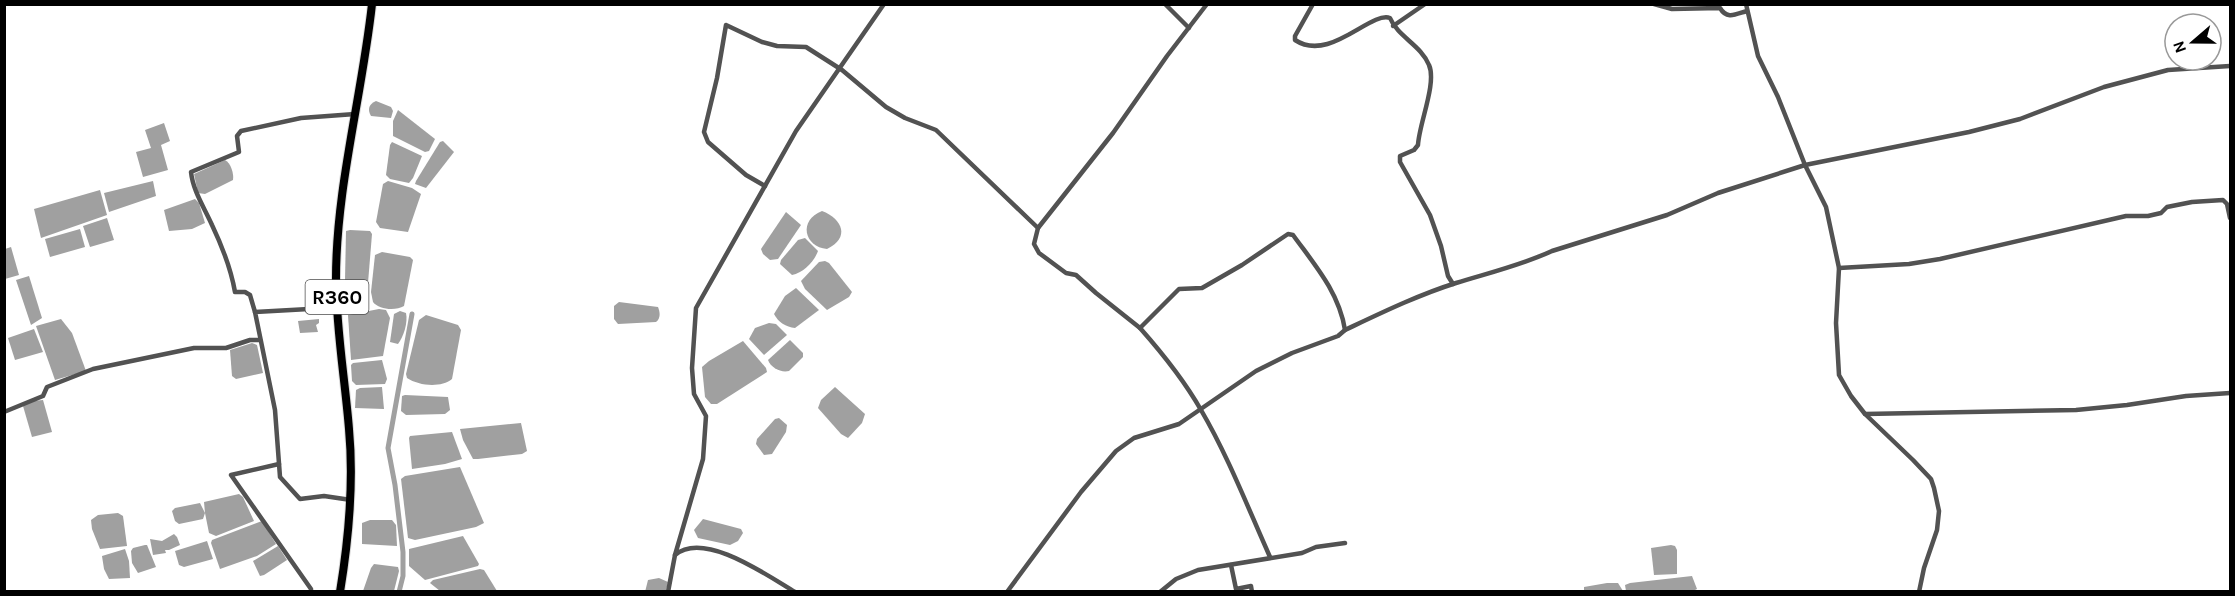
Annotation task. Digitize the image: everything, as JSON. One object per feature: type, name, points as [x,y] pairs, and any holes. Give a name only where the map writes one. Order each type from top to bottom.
[{"type":"main road","name":"R360","points":[[340,591],[350,527],[351,500],[350,430],[337,311],[336,281],[339,228],[372,4]]},
{"type":"street","points":[[668,591],[675,555],[703,459],[706,416],[694,394],[692,368],[696,308],[796,131],[884,4]]},
{"type":"street","points":[[1165,4],[1189,28]]},
{"type":"street","points":[[1207,4],[1113,133],[1038,228],[1034,244],[1039,253],[1066,273],[1076,275],[1140,328],[1167,358],[1201,408],[1270,557]]},
{"type":"street","points":[[1313,4],[1295,36],[1295,40],[1301,44],[1315,46],[1331,43],[1362,29],[1380,17],[1390,18],[1394,26],[1410,40],[1429,64],[1431,72],[1418,145],[1414,150],[1402,155],[1400,162],[1430,214],[1448,276],[1453,284]]},
{"type":"street","points":[[1394,26],[1425,4]]},
{"type":"street","points":[[1654,4],[1671,9],[1720,8],[1728,16],[1747,11]]},
{"type":"street","points":[[1746,4],[1758,56],[1779,99],[1805,165],[1826,207],[1839,268],[1836,323],[1839,375],[1865,414],[1931,479],[1934,488],[1939,512],[1937,530],[1924,567],[1919,591]]},
{"type":"street","points":[[765,186],[746,175],[708,142],[704,132],[717,78],[726,24],[762,42],[777,46],[806,46],[839,68],[886,107],[905,118],[936,130],[1038,228]]},
{"type":"street","points":[[1007,591],[1081,492],[1116,452],[1134,438],[1179,423],[1256,371],[1292,353],[1338,336],[1345,330],[1453,284],[1667,215],[1718,193],[1805,165],[2020,119],[2104,87],[2168,70],[2230,66]]},
{"type":"street","points":[[351,500],[324,496],[300,500],[280,477],[275,410],[255,312],[250,295],[245,292],[235,292],[228,265],[193,186],[191,172],[239,152],[237,136],[241,131],[301,118],[355,114]]},
{"type":"street","points":[[1839,268],[1909,264],[1940,259],[2126,216],[2148,216],[2161,213],[2167,207],[2192,202],[2223,200],[2227,204],[2230,218]]},
{"type":"street","points":[[1140,328],[1179,289],[1202,288],[1288,234],[1293,235],[1328,283],[1341,311],[1345,330]]},
{"type":"street","points":[[255,312],[309,309],[337,311]]},
{"type":"street","points":[[4,412],[43,396],[46,387],[93,369],[194,348],[226,348],[250,340],[259,340]]},
{"type":"street","points":[[1865,414],[2076,410],[2186,396],[2230,393]]},
{"type":"street","points":[[279,464],[231,475],[264,519],[311,591]]},
{"type":"street","points":[[1160,591],[1176,579],[1198,570],[1302,553],[1316,547],[1346,543]]},
{"type":"street","points":[[675,555],[682,550],[698,548],[726,553],[795,591]]},
{"type":"street","points":[[1231,565],[1236,589],[1251,586],[1252,591]]},
{"type":"shaded area","points":[[376,101],[391,107],[393,111],[391,118],[371,116],[369,107]]},
{"type":"shaded area","points":[[398,110],[435,139],[429,151],[425,152],[393,136],[393,121]]},
{"type":"shaded area","points":[[164,123],[170,141],[161,145],[168,170],[143,177],[136,152],[151,148],[145,130]]},
{"type":"shaded area","points":[[443,141],[454,152],[426,188],[415,184],[440,142]]},
{"type":"shaded area","points":[[392,142],[422,156],[409,183],[390,179],[386,175]]},
{"type":"shaded area","points":[[225,160],[232,169],[233,180],[205,194],[198,193],[194,174]]},
{"type":"shaded area","points":[[153,181],[156,196],[109,212],[104,193]]},
{"type":"shaded area","points":[[388,181],[412,188],[421,194],[408,232],[380,228],[376,222],[383,184]]},
{"type":"shaded area","points":[[100,190],[107,215],[41,238],[34,209]]},
{"type":"shaded area","points":[[195,199],[199,203],[205,223],[192,229],[169,231],[164,210]]},
{"type":"shaded area","points":[[822,211],[835,219],[841,229],[839,240],[827,249],[813,243],[807,233],[809,220]]},
{"type":"shaded area","points":[[786,212],[801,225],[778,259],[770,260],[761,249]]},
{"type":"shaded area","points":[[107,218],[114,240],[90,247],[83,226]]},
{"type":"shaded area","points":[[80,229],[85,247],[50,257],[45,239]]},
{"type":"shaded area","points":[[346,231],[370,231],[372,234],[368,283],[348,284],[345,281]]},
{"type":"shaded area","points":[[805,238],[818,251],[808,266],[792,275],[780,264],[781,260],[798,240]]},
{"type":"shaded area","points":[[11,247],[19,275],[5,279],[5,249]]},
{"type":"shaded area","points":[[382,252],[410,257],[413,260],[404,306],[401,308],[383,308],[373,302],[371,292],[375,255]]},
{"type":"shaded area","points":[[825,261],[852,292],[849,297],[827,310],[805,289],[801,281],[819,262]]},
{"type":"shaded area","points":[[29,276],[42,318],[31,325],[16,280]]},
{"type":"shaded area","points":[[315,282],[328,283],[329,300],[325,307],[314,306]]},
{"type":"shaded area","points":[[367,287],[369,307],[346,310],[344,289]]},
{"type":"shaded area","points":[[796,288],[819,310],[795,328],[783,324],[774,314],[785,296]]},
{"type":"shaded area","points":[[619,302],[658,307],[659,319],[656,322],[618,324],[614,319],[614,306]]},
{"type":"shaded area","points":[[379,309],[386,310],[390,318],[383,356],[351,360],[348,315]]},
{"type":"shaded area","points":[[400,311],[406,313],[406,321],[404,333],[398,344],[390,342],[394,314]]},
{"type":"shaded area","points":[[426,315],[458,325],[461,330],[452,379],[442,384],[418,383],[407,378],[406,374],[419,320]]},
{"type":"shaded area","points":[[61,319],[72,333],[86,371],[55,380],[36,326]]},
{"type":"shaded area","points":[[319,319],[316,325],[318,332],[300,333],[298,321]]},
{"type":"shaded area","points":[[769,323],[776,324],[787,335],[764,355],[749,339],[755,328]]},
{"type":"shaded area","points":[[34,329],[43,352],[15,360],[8,338]]},
{"type":"shaded area","points":[[790,340],[803,353],[803,357],[789,371],[780,371],[774,368],[768,360]]},
{"type":"shaded area","points":[[743,341],[767,372],[717,404],[711,404],[705,397],[702,367]]},
{"type":"shaded area","points":[[252,343],[257,345],[263,373],[236,379],[232,376],[230,350]]},
{"type":"shaded area","points":[[382,360],[387,379],[385,384],[356,385],[352,381],[351,365],[353,363]]},
{"type":"shaded area","points":[[382,387],[384,409],[355,408],[356,390]]},
{"type":"shaded area","points":[[835,387],[865,414],[862,423],[848,438],[841,434],[818,408],[821,400]]},
{"type":"shaded area","points":[[402,396],[448,397],[450,410],[445,414],[406,415],[401,411]]},
{"type":"shaded area","points":[[43,400],[52,432],[32,437],[23,406],[33,401]]},
{"type":"shaded area","points":[[779,418],[787,425],[786,432],[772,454],[764,455],[756,444],[757,439],[775,419]]},
{"type":"shaded area","points":[[521,423],[527,451],[522,454],[478,459],[473,459],[460,429]]},
{"type":"shaded area","points":[[452,432],[462,459],[412,469],[410,436]]},
{"type":"shaded area","points":[[460,467],[484,523],[476,527],[415,540],[408,538],[401,479],[405,476]]},
{"type":"shaded area","points":[[239,494],[243,497],[254,521],[216,536],[209,533],[204,502]]},
{"type":"shaded area","points":[[200,503],[205,513],[203,519],[179,524],[175,521],[172,511],[175,508]]},
{"type":"shaded area","points":[[118,513],[123,516],[127,546],[100,549],[91,520],[98,515]]},
{"type":"shaded area","points":[[703,519],[741,529],[743,533],[738,541],[730,545],[698,538],[694,530]]},
{"type":"shaded area","points":[[370,520],[392,520],[396,525],[397,546],[362,544],[362,523]]},
{"type":"shaded area","points":[[262,521],[276,544],[257,556],[220,569],[212,540]]},
{"type":"shaded area","points":[[174,534],[180,545],[165,550],[166,553],[153,555],[150,539],[162,541]]},
{"type":"shaded area","points":[[463,536],[478,566],[425,580],[409,566],[409,549]]},
{"type":"shaded area","points":[[207,541],[213,559],[184,567],[179,565],[175,551]]},
{"type":"shaded area","points":[[147,545],[156,567],[138,573],[132,563],[131,551],[133,548]]},
{"type":"shaded area","points":[[1671,545],[1677,550],[1677,574],[1654,575],[1651,548]]},
{"type":"shaded area","points":[[278,546],[287,560],[260,576],[253,561]]},
{"type":"shaded area","points":[[125,549],[129,561],[130,578],[109,579],[104,569],[102,556]]},
{"type":"shaded area","points":[[374,564],[398,567],[394,591],[363,591]]},
{"type":"shaded area","points":[[484,570],[497,591],[440,591],[430,583],[433,580]]},
{"type":"shaded area","points":[[1692,576],[1697,589],[1693,591],[1626,591],[1625,585],[1630,583]]},
{"type":"shaded area","points":[[659,578],[668,582],[666,591],[645,592],[648,580]]},
{"type":"shaded area","points":[[1618,583],[1623,591],[1584,591],[1584,587]]},
{"type":"waterway","points":[[399,592],[403,576],[403,552],[388,448],[412,314]]}]
